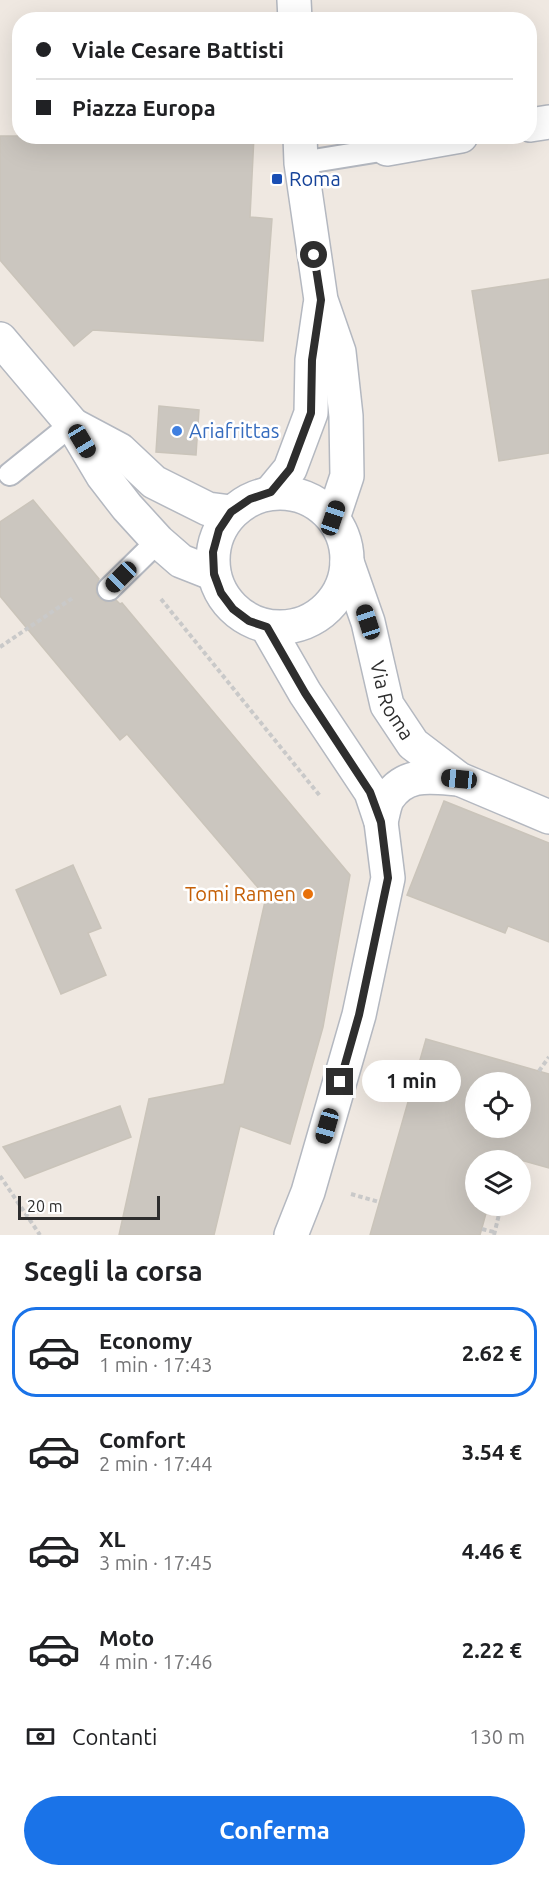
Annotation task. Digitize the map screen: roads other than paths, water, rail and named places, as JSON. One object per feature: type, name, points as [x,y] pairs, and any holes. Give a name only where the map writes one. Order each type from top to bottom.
[{"type":"street","points":[[387,149],[415,144]]},
{"type":"street","points":[[300,150],[321,300],[339,352],[346,416],[347,476],[333,518]]},
{"type":"street","points":[[271,492],[290,469],[311,413],[312,360],[321,300]]},
{"type":"street","points":[[0,339],[72,424],[103,476],[127,507],[158,541],[181,561],[214,574]]},
{"type":"street","points":[[72,424],[120,450],[154,482],[208,508],[231,512]]},
{"type":"street","points":[[271,492],[295,493],[316,502],[333,518],[345,540],[347,562],[344,580],[336,598],[322,613],[306,622],[288,627],[267,627],[249,621],[233,609],[221,593],[214,574],[213,552],[219,530],[231,512],[250,499],[271,492]]},
{"type":"street","name":"Via Roma","points":[[347,562],[368,622],[387,705],[413,744],[459,779],[549,817]]},
{"type":"street","points":[[267,627],[305,693],[370,792],[381,822],[388,878],[359,1015],[308,1192],[291,1235]]},
{"type":"street","name":"Via Roma","points":[[381,822],[387,800],[400,786],[422,776],[459,779]]},
{"type":"lane","points":[[300,150],[387,149]]},
{"type":"lane","points":[[10,474],[72,424]]},
{"type":"lane","points":[[109,589],[158,541]]},
{"type":"place","name":"Roma","points":[[277,179]]},
{"type":"place","name":"Ariafrittas","points":[[177,431]]},
{"type":"place","name":"Tomi Ramen","points":[[308,894]]}]
